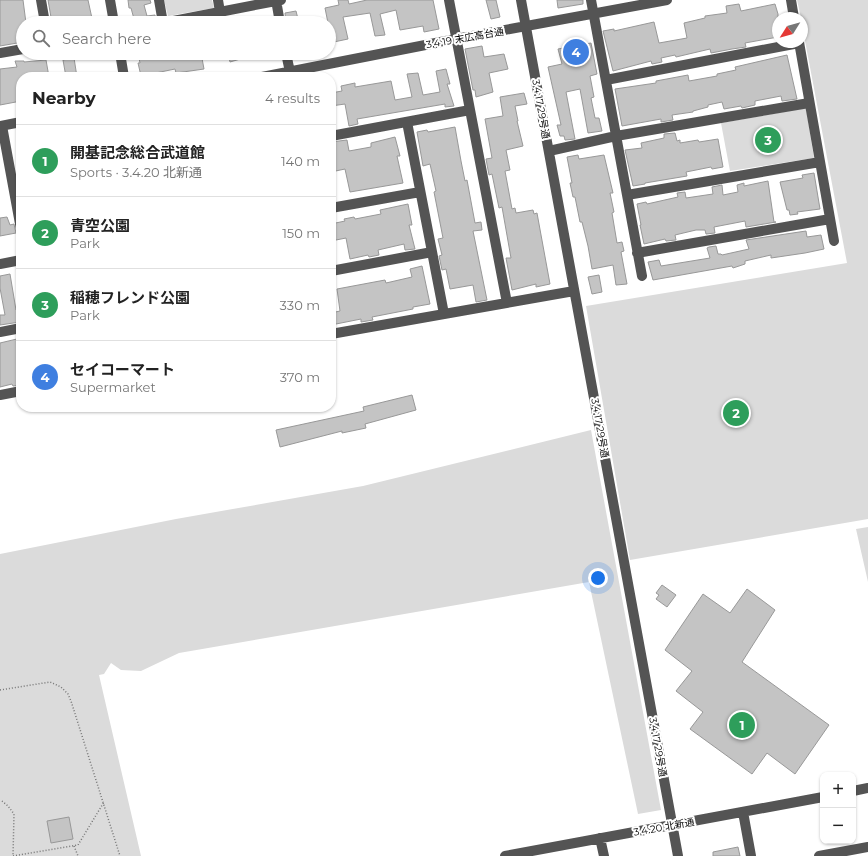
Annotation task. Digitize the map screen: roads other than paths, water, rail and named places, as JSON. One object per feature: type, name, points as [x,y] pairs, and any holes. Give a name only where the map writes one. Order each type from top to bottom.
[{"type":"street","points":[[41,0],[44,16]]},
{"type":"street","points":[[110,0],[113,16]]},
{"type":"street","points":[[159,0],[162,16]]},
{"type":"street","points":[[218,0],[220,12]]},
{"type":"street","points":[[200,16],[278,0],[279,16]]},
{"type":"street","points":[[449,0],[507,302]]},
{"type":"street","name":"3.4.17 29号通","points":[[522,0],[678,856]]},
{"type":"street","points":[[591,0],[642,276]]},
{"type":"street","name":"3.4.19 末広高台通","points":[[299,72],[456,39],[667,0]]},
{"type":"street","points":[[791,0],[793,12]]},
{"type":"street","points":[[606,80],[773,48]]},
{"type":"street","points":[[800,48],[834,241]]},
{"type":"street","points":[[0,54],[16,51]]},
{"type":"street","points":[[121,60],[123,72]]},
{"type":"street","points":[[287,60],[290,72]]},
{"type":"street","points":[[549,151],[616,136],[810,103]]},
{"type":"street","points":[[336,135],[470,110]]},
{"type":"street","points":[[407,122],[444,314]]},
{"type":"street","points":[[16,123],[1,126],[16,187]]},
{"type":"street","points":[[627,195],[820,162]]},
{"type":"street","points":[[336,207],[420,192]]},
{"type":"street","points":[[637,253],[830,219]]},
{"type":"street","points":[[336,270],[432,252]]},
{"type":"street","points":[[0,264],[16,261]]},
{"type":"street","points":[[336,333],[574,290]]},
{"type":"street","points":[[0,332],[16,329]]},
{"type":"street","points":[[0,395],[16,392]]},
{"type":"street","points":[[856,790],[868,788]]},
{"type":"street","name":"3.4.20 北新通","points":[[505,856],[820,798]]},
{"type":"street","points":[[742,812],[751,856]]},
{"type":"street","points":[[600,838],[604,856]]},
{"type":"street","points":[[819,856],[868,849]]},
{"type":"place","name":"セイコーマート","points":[[576,52]]},
{"type":"place","name":"稲穂フレンド公園","points":[[768,140]]},
{"type":"place","name":"青空公園","points":[[736,413]]},
{"type":"place","name":"開基記念総合武道館","points":[[742,725]]}]
